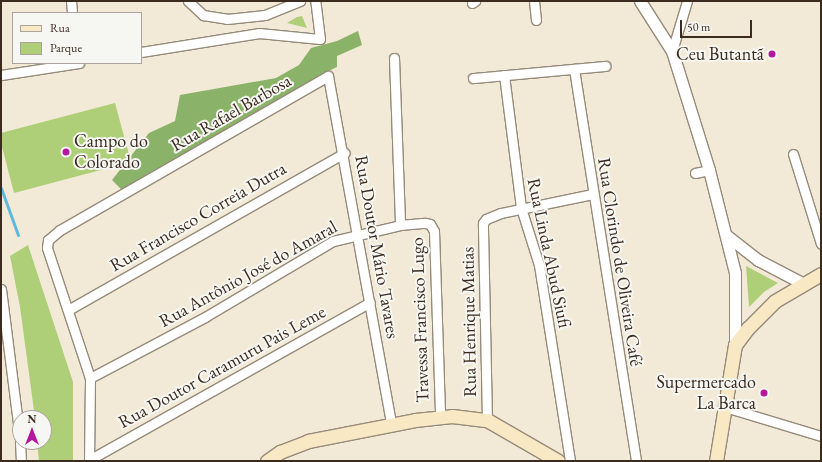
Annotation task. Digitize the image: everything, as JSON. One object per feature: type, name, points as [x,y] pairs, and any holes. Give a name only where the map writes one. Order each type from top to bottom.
[{"type":"main road","points":[[716,461],[735,345],[765,310],[802,283],[821,274]]},
{"type":"main road","points":[[267,461],[280,452],[308,441],[440,416],[487,420],[558,461]]},
{"type":"street","points":[[71,1],[72,12]]},
{"type":"street","points":[[188,1],[204,15],[227,19],[265,15],[300,1]]},
{"type":"street","points":[[142,52],[259,33],[320,39],[315,1]]},
{"type":"street","points":[[534,1],[536,20]]},
{"type":"street","points":[[640,1],[672,51],[709,170],[731,257],[735,287],[735,345]]},
{"type":"street","points":[[672,51],[687,1]]},
{"type":"street","points":[[394,58],[400,225]]},
{"type":"street","points":[[1,75],[72,64]]},
{"type":"street","points":[[473,78],[605,66]]},
{"type":"street","name":"Rua Clorindo de Oliveira Café","points":[[574,69],[636,461]]},
{"type":"street","name":"Rua Doutor Mário Tavares","points":[[328,76],[344,153],[392,424]]},
{"type":"street","name":"Rua Rafael Barbosa","points":[[68,310],[47,248],[48,240],[60,230],[328,76]]},
{"type":"street","name":"Rua Linda Abud Siufi","points":[[504,76],[521,208],[539,265],[570,461]]},
{"type":"street","name":"Rua Francisco Correia Dutra","points":[[68,310],[344,153]]},
{"type":"street","points":[[793,154],[821,244]]},
{"type":"street","points":[[695,173],[709,170]]},
{"type":"street","points":[[521,208],[593,194]]},
{"type":"street","name":"Rua Henrique Matias","points":[[487,420],[483,223],[490,216],[521,208]]},
{"type":"street","name":"Rua Antônio José do Amaral","points":[[90,378],[204,317],[333,240],[358,233],[400,225],[430,224]]},
{"type":"street","name":"Travessa Francisco Lugo","points":[[430,224],[434,231],[440,416]]},
{"type":"street","points":[[726,235],[749,253],[802,283]]},
{"type":"street","points":[[731,257],[749,253]]},
{"type":"street","points":[[1,289],[16,410]]},
{"type":"street","name":"Rua Doutor Caramuru Pais Leme","points":[[89,461],[370,302]]},
{"type":"street","points":[[68,310],[90,378],[89,461]]},
{"type":"street","points":[[725,407],[821,436]]},
{"type":"street","points":[[20,450],[21,461]]},
{"type":"green space","points":[[302,16],[307,28],[287,23],[297,17]]},
{"type":"green space","points":[[358,31],[362,45],[337,56],[337,67],[322,74],[122,190],[112,180],[149,133],[175,121],[180,95],[276,78],[299,65],[311,48],[337,41]]},
{"type":"green space","name":"Campo do Colorado","points":[[115,103],[131,162],[14,193],[1,143],[1,133]]},
{"type":"green space","points":[[28,245],[73,382],[73,461],[39,461],[38,450],[52,450],[52,410],[34,410],[20,307],[10,256]]},
{"type":"green space","points":[[746,266],[778,283],[764,292],[749,307]]},
{"type":"waterway","points":[[1,188],[18,235]]},
{"type":"place","name":"Ceu Butantã","points":[[772,54]]},
{"type":"place","name":"Campo do Colorado","points":[[66,152]]},
{"type":"place","name":"Supermercado La Barca","points":[[764,393]]}]
